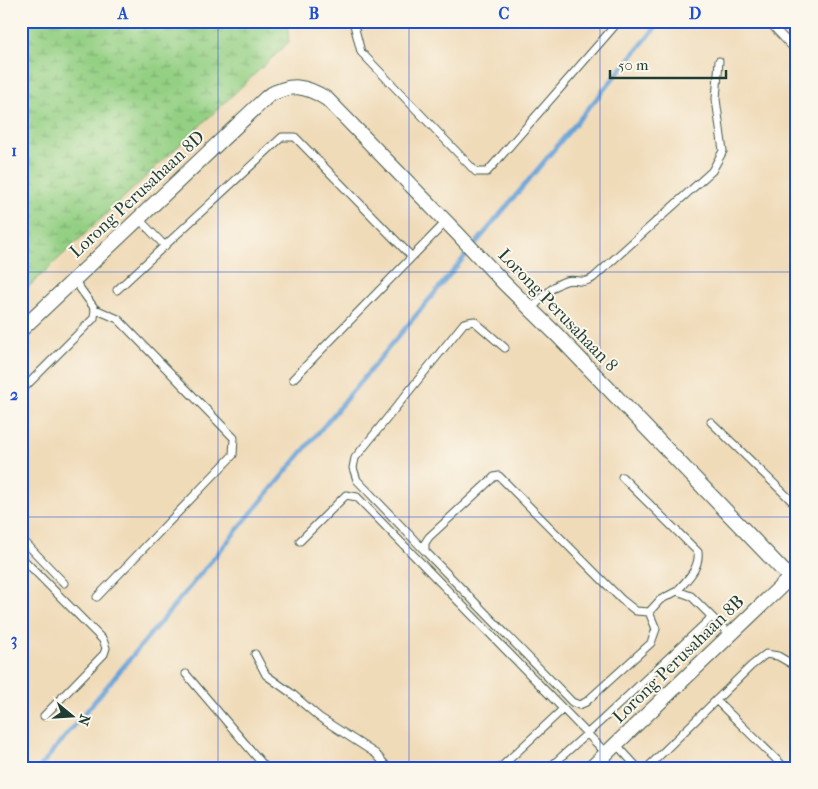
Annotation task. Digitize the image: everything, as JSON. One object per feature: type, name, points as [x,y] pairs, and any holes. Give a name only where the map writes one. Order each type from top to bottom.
[{"type":"street","name":"Lorong Perusahaan 8","points":[[280,89],[297,87],[313,90],[327,100],[504,283],[795,578]]},
{"type":"street","name":"Lorong Perusahaan 8D","points":[[21,330],[268,96],[280,89]]},
{"type":"street","name":"Lorong Perusahaan 8B","points":[[591,768],[730,635],[795,578]]},
{"type":"lane","points":[[353,21],[361,52],[476,172],[487,172],[620,21]]},
{"type":"lane","points":[[768,21],[797,52]]},
{"type":"lane","points":[[531,309],[562,282],[569,280],[582,282],[593,278],[712,171],[723,151],[716,99],[719,61]]},
{"type":"lane","points":[[117,290],[282,137],[295,137],[412,257]]},
{"type":"lane","points":[[138,218],[165,246]]},
{"type":"lane","points":[[293,379],[446,222]]},
{"type":"lane","points":[[74,280],[95,309],[118,319],[234,438],[233,455],[97,597]]},
{"type":"lane","points":[[21,391],[94,318],[95,309]]},
{"type":"lane","points":[[505,348],[474,321],[464,323],[355,458],[353,468],[357,480],[572,702],[579,705],[586,702],[652,643],[656,629],[649,612]]},
{"type":"lane","points":[[711,422],[797,506]]},
{"type":"lane","points":[[425,551],[425,543],[429,538],[494,477],[499,476],[621,599],[636,611],[649,612]]},
{"type":"lane","points":[[622,477],[698,552],[699,561],[677,591],[660,600],[649,612]]},
{"type":"lane","points":[[300,540],[346,495],[356,498],[587,734],[638,768]]},
{"type":"lane","points":[[21,538],[64,582]]},
{"type":"lane","points":[[21,557],[102,640],[106,648],[104,654],[44,716]]},
{"type":"lane","points":[[677,591],[691,596],[730,635]]},
{"type":"lane","points":[[549,768],[712,617]]},
{"type":"lane","points":[[255,654],[266,674],[319,717],[376,754],[388,768]]},
{"type":"lane","points":[[647,768],[766,654],[778,656],[797,667]]},
{"type":"lane","points":[[186,674],[266,768]]},
{"type":"lane","points":[[716,700],[785,768]]},
{"type":"lane","points":[[500,768],[563,709]]},
{"type":"green space","points":[[21,21],[287,21],[289,42],[21,294]]},
{"type":"waterway","points":[[39,768],[661,21]]}]
